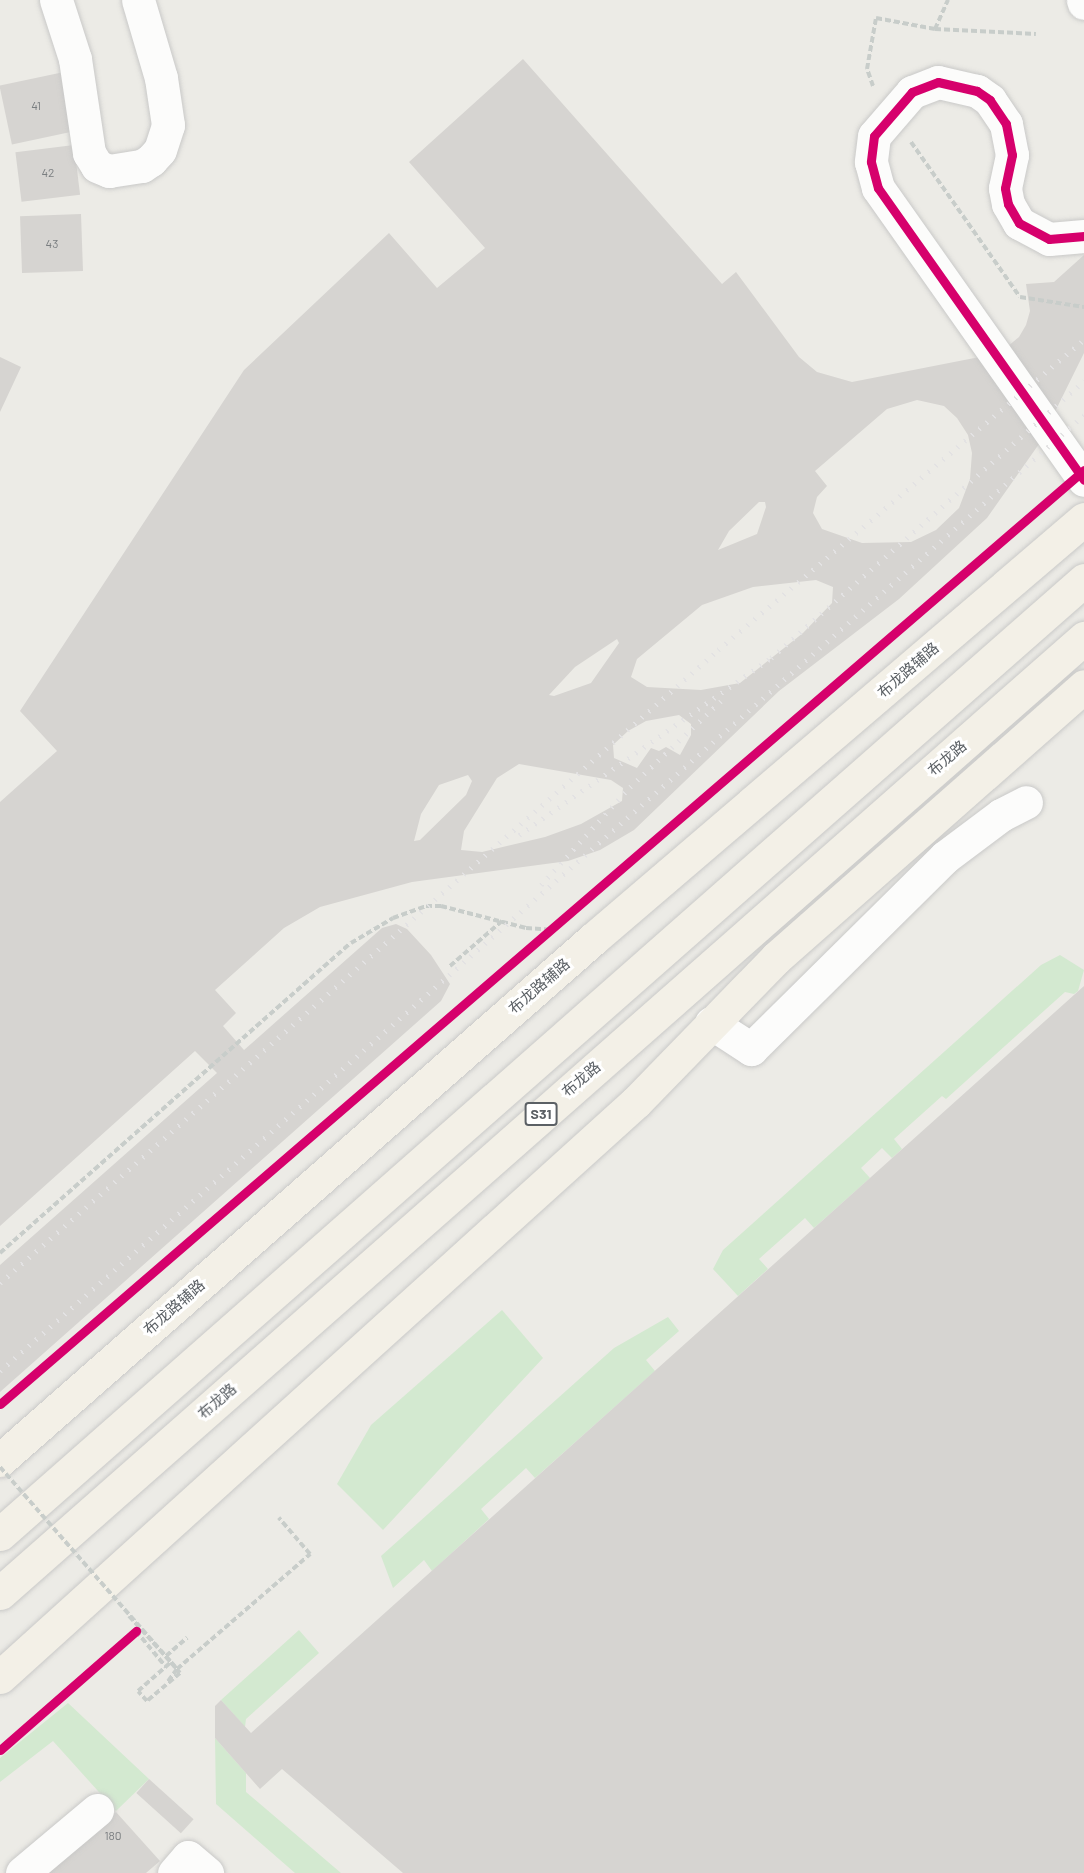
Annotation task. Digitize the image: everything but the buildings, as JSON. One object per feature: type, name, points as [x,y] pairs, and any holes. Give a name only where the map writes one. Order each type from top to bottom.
[{"type":"main road","name":"布龙路辅路","points":[[0,1460],[593,939],[1084,519]]},
{"type":"main road","points":[[0,1534],[1084,580]]},
{"type":"main road","name":"布龙路","points":[[0,1593],[1084,638]]},
{"type":"main road","points":[[741,992],[799,896],[1084,644]]},
{"type":"main road","points":[[0,1677],[636,1102],[741,992],[1084,686]]},
{"type":"street","points":[[56,0],[75,58],[89,153],[97,166],[109,171],[142,166],[151,160],[160,150],[168,125],[161,78],[138,0]]},
{"type":"street","points":[[1084,236],[1049,239],[1019,223],[1008,204],[1005,188],[1012,156],[1006,124],[990,100],[977,91],[938,82],[912,92],[874,136],[871,162],[878,188],[1084,480]]},
{"type":"street","points":[[711,1023],[751,1049],[945,857],[1001,815],[1026,802]]},
{"type":"street","points":[[22,1873],[97,1810]]},
{"type":"path","points":[[935,29],[948,0]]},
{"type":"path","points":[[875,93],[867,69],[876,18],[935,29],[1036,34]]},
{"type":"path","points":[[0,1253],[351,943],[393,918],[426,906],[552,930]]},
{"type":"path","points":[[450,966],[502,921]]},
{"type":"path","points":[[543,937],[561,922]]},
{"type":"path","points":[[0,1467],[177,1669]]},
{"type":"path","points":[[171,1662],[139,1691],[147,1700],[177,1669],[310,1554],[279,1518]]},
{"type":"path","points":[[129,1616],[180,1672],[147,1701],[138,1691],[166,1666],[132,1635]]},
{"type":"path","points":[[166,1656],[188,1638]]},
{"type":"green space","points":[[1060,955],[1084,970],[1078,991],[1074,994],[1065,992],[946,1099],[942,1096],[894,1139],[902,1149],[892,1158],[882,1148],[861,1168],[870,1178],[814,1228],[805,1218],[759,1259],[768,1269],[738,1296],[713,1269],[723,1250],[1041,965]]},
{"type":"green space","points":[[502,1310],[543,1358],[383,1530],[337,1484],[371,1425]]},
{"type":"green space","points":[[668,1317],[679,1331],[646,1360],[655,1371],[535,1478],[526,1468],[481,1509],[489,1519],[432,1571],[424,1560],[393,1588],[381,1556],[614,1348]]},
{"type":"green space","points":[[299,1630],[319,1653],[246,1719],[245,1727],[221,1700]]},
{"type":"green space","points":[[68,1703],[149,1779],[116,1811],[53,1741],[0,1782],[0,1758]]},
{"type":"green space","points":[[215,1738],[246,1773],[246,1792],[341,1873],[295,1873],[216,1804]]},
{"type":"railway","points":[[0,1283],[718,650],[1084,340]]},
{"type":"railway","points":[[519,835],[771,658],[1084,381]]},
{"type":"railway","points":[[0,1371],[1084,415]]},
{"type":"railway","points":[[541,885],[630,787],[721,701]]},
{"type":"cycle path","points":[[1084,236],[1049,239],[1019,223],[1008,204],[1005,188],[1012,155],[1006,124],[990,100],[977,91],[938,82],[912,92],[874,136],[871,162],[878,188],[1084,480]]},
{"type":"cycle path","points":[[0,1404],[1084,470]]},
{"type":"cycle path","points":[[0,1750],[136,1631]]}]
